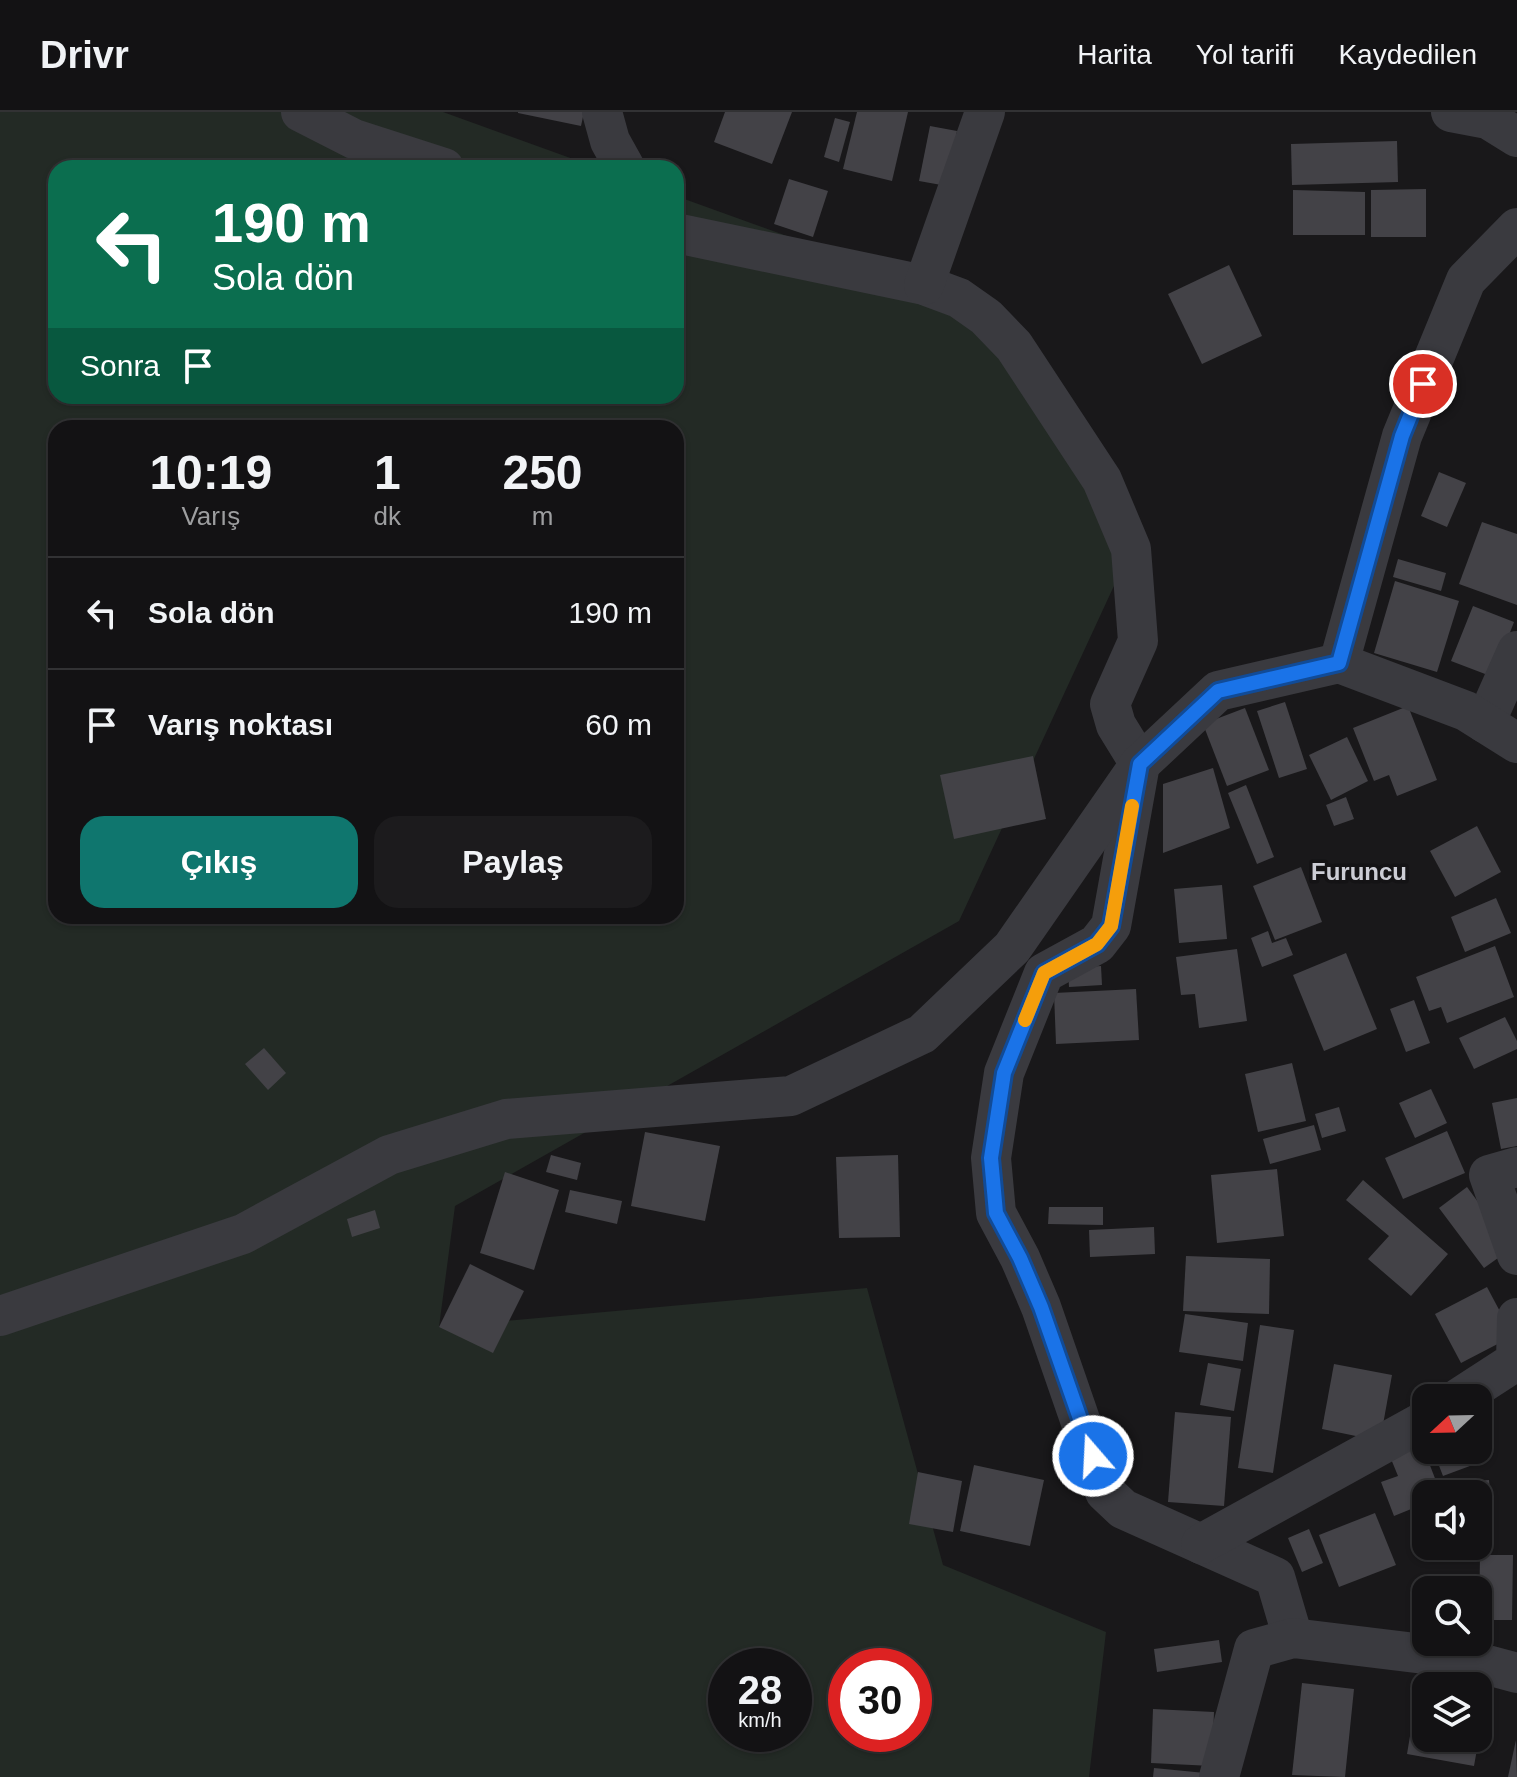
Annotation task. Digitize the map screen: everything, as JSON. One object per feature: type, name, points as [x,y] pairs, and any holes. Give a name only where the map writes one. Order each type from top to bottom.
[{"type":"street","points":[[301,112],[354,139],[419,160]]},
{"type":"street","points":[[602,112],[610,141],[621,160]]},
{"type":"street","points":[[924,285],[985,112]]},
{"type":"street","points":[[1451,112],[1488,119],[1517,137]]},
{"type":"street","points":[[1339,663],[1402,436],[1431,365],[1466,280],[1517,228]]},
{"type":"street","points":[[684,235],[924,285],[959,298],[986,317],[1014,346],[1102,480],[1131,549],[1138,641],[1110,704],[1116,725],[1140,764],[1111,926],[1097,944],[1044,973],[1004,1073],[991,1158],[996,1213],[1041,1307],[1105,1492],[1123,1509],[1275,1577],[1293,1638]]},
{"type":"street","points":[[0,1316],[243,1234],[389,1155],[506,1119],[791,1096],[922,1034],[1012,948],[1140,764],[1218,691],[1339,663],[1466,711],[1501,733],[1517,651]]},
{"type":"street","points":[[1517,1167],[1489,1175],[1517,1255]]},
{"type":"street","points":[[1481,1384],[1516,1361],[1517,1318]]},
{"type":"street","points":[[1201,1544],[1412,1428]]},
{"type":"street","points":[[1219,1777],[1254,1649],[1293,1638],[1465,1659],[1517,1673]]},
{"type":"shaded area","points":[[0,112],[443,112],[576,160],[48,160],[48,404],[684,404],[684,199],[959,298],[1131,549],[959,921],[455,1206],[439,1327],[867,1288],[943,1565],[1106,1632],[1089,1777],[0,1777]]},
{"type":"building","points":[[518,112],[584,112],[581,126]]},
{"type":"building","points":[[725,112],[792,112],[772,164],[714,142]]},
{"type":"building","points":[[857,112],[908,112],[892,181],[843,169]]},
{"type":"building","points":[[835,118],[850,122],[839,162],[824,157]]},
{"type":"building","points":[[930,126],[957,131],[947,186],[919,181]]},
{"type":"building","points":[[1397,141],[1398,182],[1292,185],[1291,144]]},
{"type":"building","points":[[789,179],[828,191],[813,237],[774,224]]},
{"type":"building","points":[[1426,189],[1426,237],[1371,237],[1371,190]]},
{"type":"building","points":[[1293,190],[1365,192],[1365,235],[1293,235]]},
{"type":"building","points":[[1229,265],[1262,336],[1202,364],[1168,294]]},
{"type":"building","points":[[1439,472],[1466,483],[1447,527],[1421,516]]},
{"type":"building","points":[[1482,522],[1517,534],[1517,605],[1459,584]]},
{"type":"building","points":[[1398,559],[1446,573],[1441,591],[1393,577]]},
{"type":"building","points":[[1395,581],[1459,601],[1437,672],[1374,653]]},
{"type":"building","points":[[1473,606],[1514,622],[1493,677],[1451,661]]},
{"type":"building","points":[[1285,702],[1307,769],[1279,778],[1257,711]]},
{"type":"building","points":[[1408,706],[1437,780],[1397,796],[1389,775],[1374,781],[1353,728]]},
{"type":"building","points":[[1245,708],[1269,770],[1227,786],[1203,724]]},
{"type":"building","points":[[1347,737],[1368,781],[1331,800],[1309,755]]},
{"type":"building","points":[[1033,756],[1046,819],[954,839],[940,775]]},
{"type":"building","points":[[1213,768],[1230,828],[1163,853],[1163,784]]},
{"type":"building","points":[[1246,785],[1274,857],[1257,864],[1228,793]]},
{"type":"building","points":[[1346,797],[1354,819],[1334,826],[1326,805]]},
{"type":"building","points":[[1477,826],[1501,872],[1455,897],[1430,851]]},
{"type":"building","points":[[1301,867],[1322,922],[1275,940],[1253,886]]},
{"type":"building","points":[[1222,885],[1227,939],[1179,943],[1174,889]]},
{"type":"building","points":[[1496,898],[1511,933],[1465,952],[1451,917]]},
{"type":"building","points":[[1268,931],[1272,943],[1286,938],[1293,955],[1262,967],[1251,938]]},
{"type":"building","points":[[1495,946],[1514,997],[1447,1023],[1441,1007],[1429,1011],[1416,977]]},
{"type":"building","points":[[1237,949],[1247,1021],[1199,1028],[1195,994],[1181,995],[1176,957]]},
{"type":"building","points":[[1346,953],[1377,1029],[1324,1051],[1293,975]]},
{"type":"building","points":[[1101,966],[1102,985],[1069,987],[1068,968]]},
{"type":"building","points":[[1136,989],[1139,1040],[1056,1044],[1054,993]]},
{"type":"building","points":[[1414,1000],[1430,1043],[1406,1052],[1390,1009]]},
{"type":"building","points":[[1505,1017],[1517,1041],[1517,1049],[1474,1069],[1459,1038]]},
{"type":"building","points":[[264,1048],[286,1073],[268,1090],[245,1064]]},
{"type":"building","points":[[1292,1063],[1306,1121],[1258,1132],[1245,1074]]},
{"type":"building","points":[[1431,1089],[1447,1123],[1415,1138],[1399,1103]]},
{"type":"building","points":[[1517,1098],[1517,1146],[1501,1149],[1492,1103]]},
{"type":"building","points":[[1339,1107],[1346,1131],[1322,1138],[1315,1114]]},
{"type":"building","points":[[1314,1125],[1321,1150],[1270,1164],[1263,1139]]},
{"type":"building","points":[[1447,1131],[1465,1173],[1403,1199],[1385,1158]]},
{"type":"building","points":[[645,1132],[720,1146],[705,1221],[631,1206]]},
{"type":"building","points":[[551,1155],[581,1163],[577,1180],[546,1172]]},
{"type":"building","points":[[898,1155],[900,1237],[839,1238],[836,1157]]},
{"type":"building","points":[[1277,1169],[1284,1236],[1217,1243],[1211,1175]]},
{"type":"building","points":[[505,1172],[559,1190],[534,1270],[480,1253]]},
{"type":"building","points":[[1363,1180],[1448,1254],[1411,1296],[1368,1259],[1389,1236],[1346,1200]]},
{"type":"building","points":[[1467,1187],[1512,1248],[1484,1268],[1439,1208]]},
{"type":"building","points":[[570,1190],[622,1201],[617,1224],[565,1212]]},
{"type":"building","points":[[1049,1207],[1103,1207],[1103,1225],[1048,1224]]},
{"type":"building","points":[[375,1210],[380,1228],[352,1237],[347,1219]]},
{"type":"building","points":[[1154,1227],[1155,1254],[1090,1257],[1089,1230]]},
{"type":"building","points":[[1186,1256],[1270,1259],[1269,1314],[1183,1311]]},
{"type":"building","points":[[470,1264],[524,1291],[493,1353],[439,1327]]},
{"type":"building","points":[[1487,1287],[1513,1336],[1461,1363],[1435,1314]]},
{"type":"building","points":[[1185,1314],[1248,1323],[1243,1361],[1179,1352]]},
{"type":"building","points":[[1260,1325],[1294,1330],[1273,1473],[1238,1468]]},
{"type":"building","points":[[1208,1363],[1241,1369],[1234,1411],[1200,1405]]},
{"type":"building","points":[[1334,1364],[1392,1375],[1380,1441],[1322,1429]]},
{"type":"building","points":[[1175,1412],[1231,1417],[1224,1506],[1168,1502]]},
{"type":"building","points":[[1412,1445],[1412,1464],[1429,1464],[1436,1480],[1412,1480],[1412,1509],[1394,1516],[1381,1482],[1398,1476],[1389,1454]]},
{"type":"building","points":[[1438,1464],[1475,1464],[1443,1476]]},
{"type":"building","points":[[974,1465],[1044,1480],[1030,1546],[960,1531]]},
{"type":"building","points":[[918,1472],[962,1481],[953,1532],[909,1524]]},
{"type":"building","points":[[1375,1513],[1396,1565],[1339,1587],[1319,1535]]},
{"type":"building","points":[[1309,1529],[1323,1563],[1302,1572],[1288,1538]]},
{"type":"building","points":[[1492,1555],[1513,1555],[1512,1620],[1492,1620],[1492,1576],[1480,1576],[1480,1560],[1492,1560]]},
{"type":"building","points":[[1219,1640],[1222,1662],[1157,1672],[1154,1649]]},
{"type":"building","points":[[1302,1683],[1354,1689],[1345,1777],[1292,1775]]},
{"type":"building","points":[[1153,1709],[1214,1712],[1212,1766],[1151,1763]]},
{"type":"building","points":[[1412,1724],[1412,1752],[1476,1752],[1474,1766],[1407,1754]]},
{"type":"building","points":[[1516,1740],[1517,1777],[1508,1777]]},
{"type":"building","points":[[1154,1768],[1205,1773],[1205,1777],[1153,1777]]},
{"type":"slow traffic","points":[[1025,1020],[1044,973],[1097,944],[1111,926],[1132,806]]},
{"type":"district","name":"Furuncu","points":[[1359,871]]},
{"type":"route","points":[[1093,1456],[1041,1307],[996,1213],[991,1158],[1004,1073],[1044,973],[1097,944],[1111,926],[1140,764],[1218,691],[1339,663],[1402,436],[1423,384]]}]
